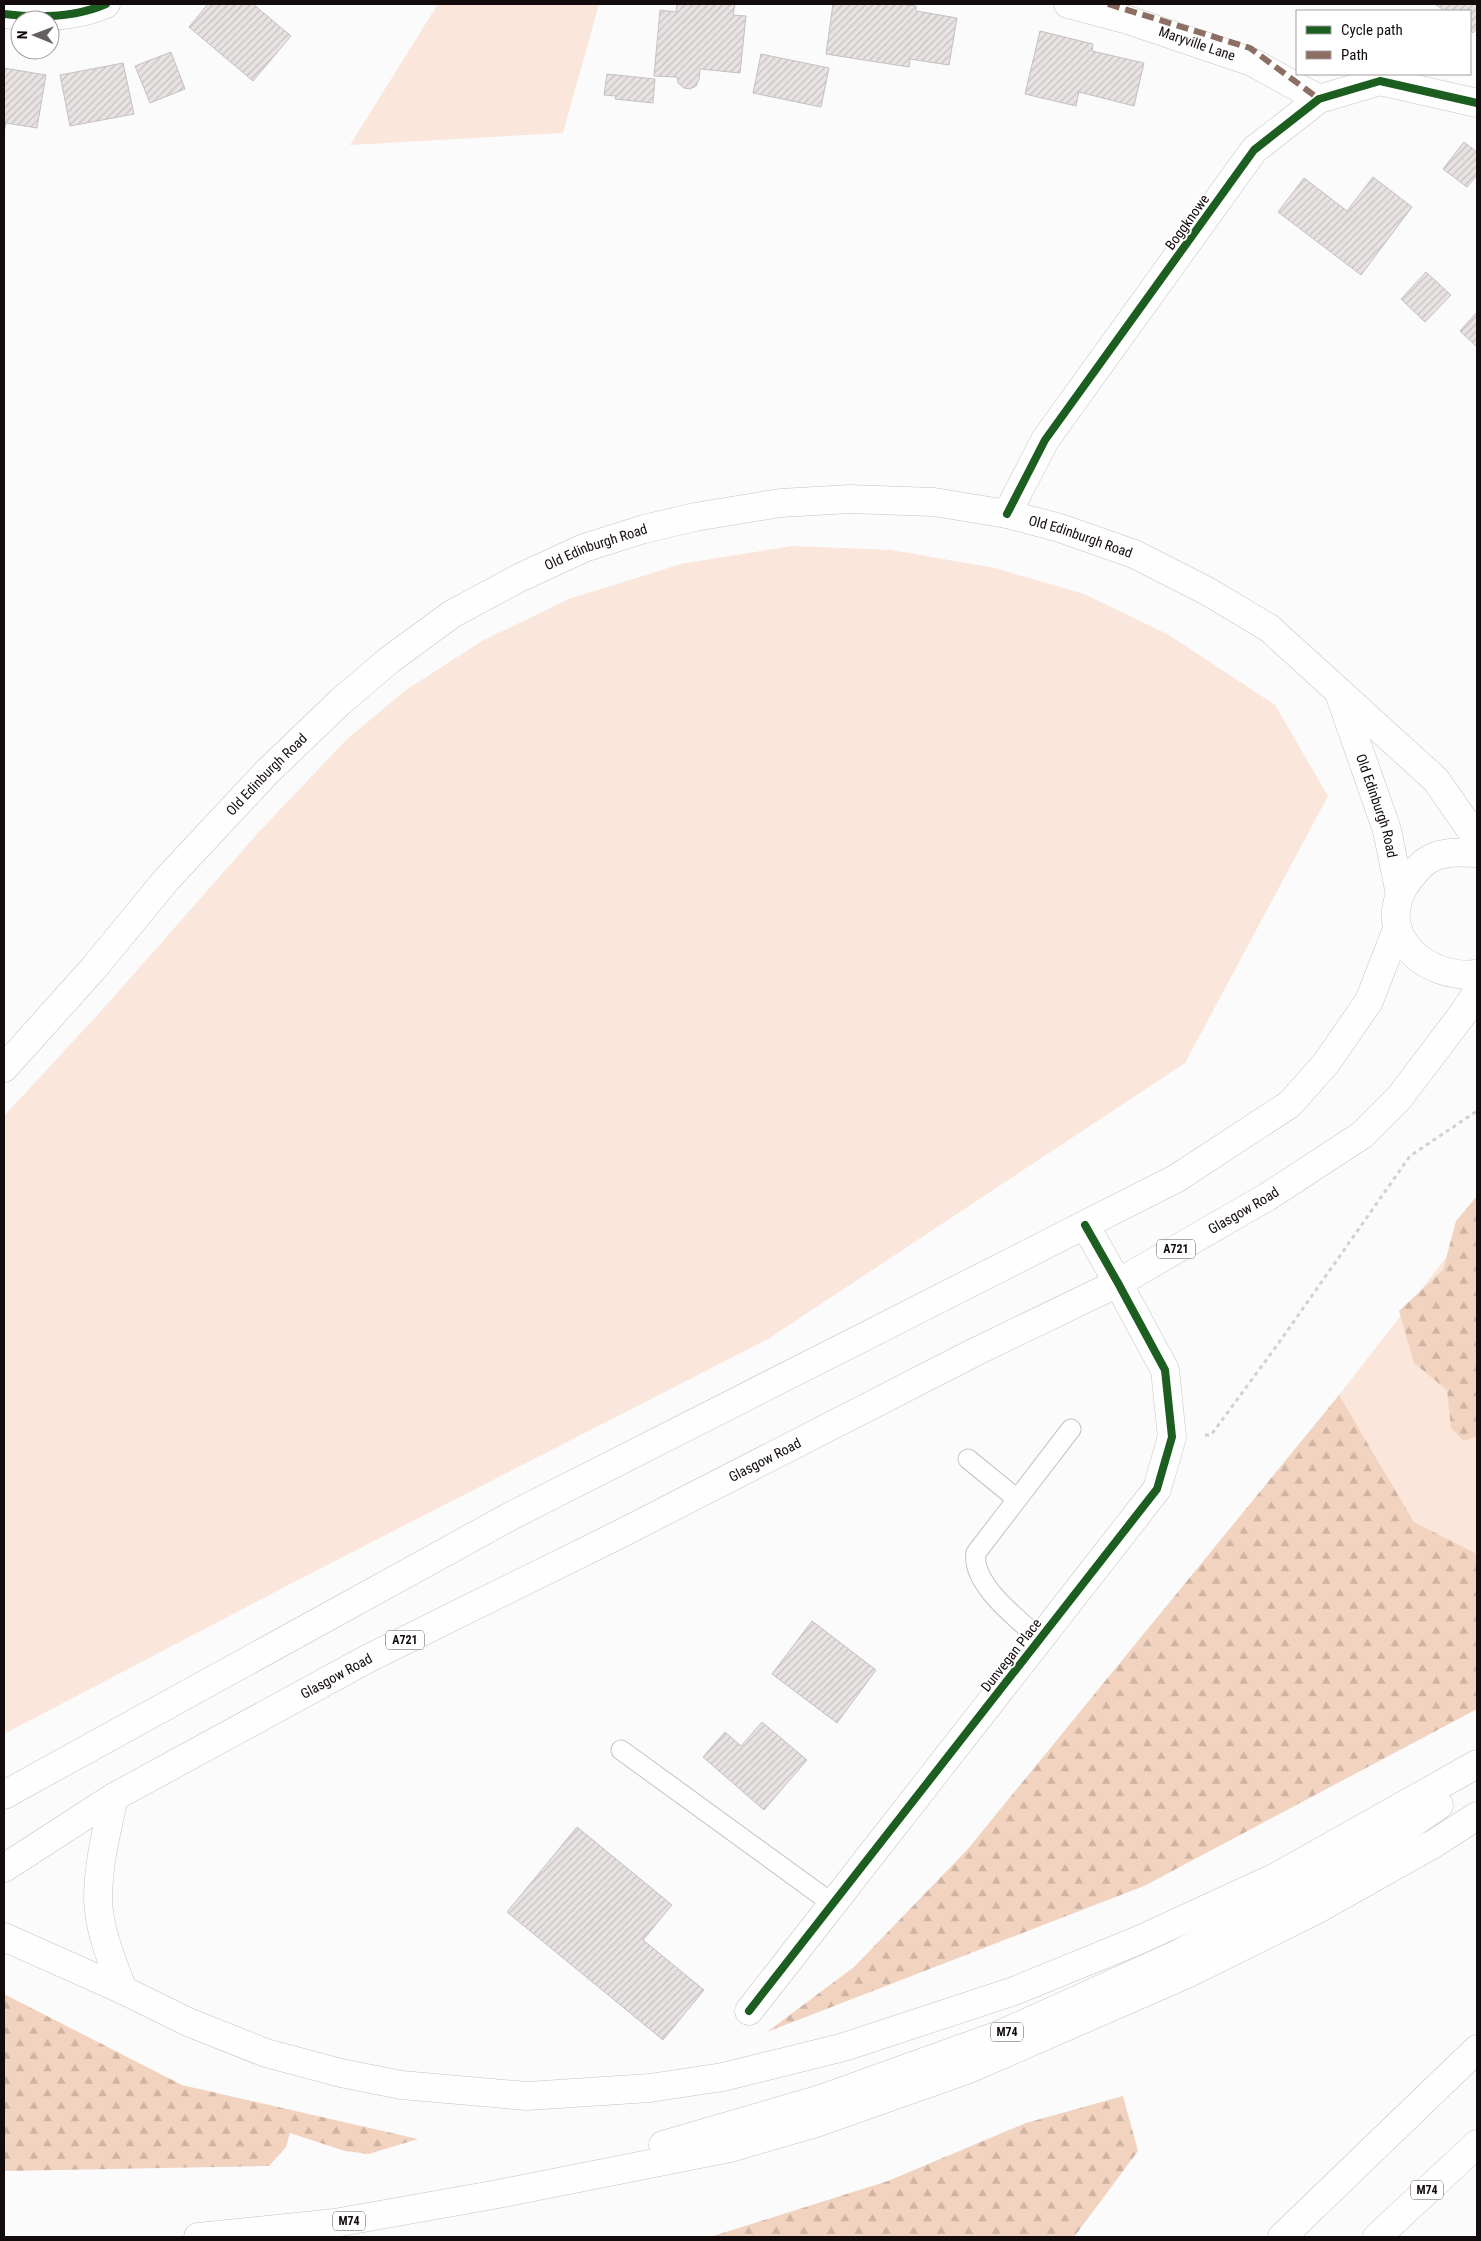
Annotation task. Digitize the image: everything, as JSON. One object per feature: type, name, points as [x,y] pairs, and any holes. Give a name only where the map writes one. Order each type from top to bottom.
[{"type":"main road","points":[[4,14],[35,18],[72,14],[106,4]]},
{"type":"main road","name":"Maryville Lane","points":[[1068,4],[1128,20],[1252,62],[1319,99]]},
{"type":"main road","name":"Boggknowe","points":[[1007,514],[1045,440],[1254,150],[1319,99],[1380,81],[1477,103]]},
{"type":"main road","name":"Old Edinburgh Road","points":[[4,1068],[93,969],[167,879],[267,772],[340,702],[388,661],[452,614],[519,578],[584,548],[644,529],[695,516],[780,503],[850,499],[934,502],[1007,514],[1060,528],[1134,554],[1207,591],[1270,628],[1436,780],[1477,839]]},
{"type":"main road","name":"Old Edinburgh Road","points":[[1338,692],[1387,830],[1400,894]]},
{"type":"main road","points":[[4,1795],[509,1517],[1177,1178],[1290,1104],[1327,1062],[1369,1001],[1397,929],[1400,894],[1414,870],[1429,859],[1460,852],[1477,853]]},
{"type":"main road","points":[[1397,929],[1409,950],[1422,962],[1438,970],[1460,976],[1477,974]]},
{"type":"main road","name":"Glasgow Road","points":[[4,1868],[114,1796],[369,1658],[610,1539],[975,1352],[1118,1283],[1267,1197],[1362,1136],[1399,1098],[1477,992]]},
{"type":"main road","name":"Dunvegan Place","points":[[749,2011],[1157,1489],[1172,1437],[1165,1370],[1085,1225]]},
{"type":"main road","points":[[4,1937],[124,1990],[188,2022],[266,2053],[341,2073],[401,2085],[527,2096],[650,2088],[723,2078],[844,2047],[1014,1991],[1139,1940],[1276,1877],[1477,1764]]},
{"type":"main road","name":"M74","points":[[498,2194],[821,2099],[1000,2035],[1178,1954],[1370,1852],[1477,1779]]},
{"type":"main road","points":[[114,1796],[103,1851],[98,1900],[108,1952],[124,1990]]},
{"type":"main road","name":"M74","points":[[198,2237],[335,2223],[498,2194],[730,2148],[816,2122],[969,2069],[1188,1974],[1316,1910],[1434,1843],[1477,1816]]},
{"type":"main road","points":[[1282,2237],[1477,2049]]},
{"type":"main road","name":"M74","points":[[1377,2237],[1477,2144]]},
{"type":"lane","points":[[1040,1639],[992,1593],[979,1574],[974,1562],[976,1552],[1071,1429]]},
{"type":"lane","points":[[968,1459],[1017,1499]]},
{"type":"lane","points":[[621,1750],[833,1904]]},
{"type":"path","points":[[1172,1437],[1211,1434],[1278,1344],[1410,1156],[1456,1127],[1477,1111]]},
{"type":"shaded area","points":[[438,4],[599,4],[563,133],[350,145]]},
{"type":"shaded area","points":[[792,546],[891,550],[995,568],[1084,594],[1169,635],[1275,705],[1328,796],[1185,1063],[768,1339],[292,1583],[4,1734],[4,1116],[103,1009],[257,834],[347,739],[406,690],[482,641],[569,599],[681,564]]},
{"type":"shaded area","points":[[1477,1218],[1477,1554],[1414,1522],[1339,1395]]},
{"type":"green space","points":[[1477,1196],[1477,1436],[1464,1441],[1451,1428],[1447,1390],[1414,1363],[1399,1311],[1443,1270],[1456,1221]]},
{"type":"green space","points":[[1339,1395],[1414,1522],[1477,1554],[1477,1709],[1144,1886],[767,2032],[854,1967],[967,1850]]},
{"type":"green space","points":[[4,1994],[182,2085],[418,2139],[369,2154],[345,2151],[290,2133],[286,2147],[269,2166],[4,2171]]},
{"type":"green space","points":[[1123,2096],[1138,2151],[1074,2237],[710,2237],[888,2181],[1026,2123]]},
{"type":"building","points":[[208,4],[253,4],[291,36],[253,81],[189,27]]},
{"type":"building","points":[[677,4],[735,4],[733,15],[746,16],[740,73],[700,69],[699,80],[696,86],[690,89],[684,88],[678,83],[677,77],[654,76],[660,10],[676,12]]},
{"type":"building","points":[[833,4],[902,4],[916,6],[916,11],[957,18],[949,65],[910,59],[909,67],[826,54]]},
{"type":"building","points":[[1435,4],[1477,4],[1477,27],[1473,33],[1471,31],[1471,10],[1444,10]]},
{"type":"building","points":[[1040,31],[1093,44],[1092,51],[1144,63],[1134,106],[1079,92],[1076,106],[1025,94]]},
{"type":"building","points":[[171,52],[185,89],[150,103],[135,66]]},
{"type":"building","points":[[761,54],[829,68],[821,107],[753,93]]},
{"type":"building","points":[[123,63],[134,114],[70,126],[60,75]]},
{"type":"building","points":[[4,68],[46,75],[37,128],[6,123],[4,132]]},
{"type":"building","points":[[607,74],[655,79],[653,103],[615,99],[616,96],[604,95]]},
{"type":"building","points":[[1464,142],[1477,152],[1477,175],[1467,187],[1443,169]]},
{"type":"building","points":[[1373,177],[1412,207],[1361,275],[1278,212],[1304,178],[1347,211]]},
{"type":"building","points":[[1426,272],[1451,295],[1425,322],[1401,299]]},
{"type":"building","points":[[1477,312],[1477,347],[1460,331]]},
{"type":"building","points":[[812,1621],[876,1670],[837,1723],[772,1674]]},
{"type":"building","points":[[762,1722],[807,1760],[764,1810],[703,1757],[725,1732],[741,1746]]},
{"type":"building","points":[[577,1827],[672,1905],[643,1940],[704,1990],[663,2040],[507,1912]]},
{"type":"marked path","points":[[1108,4],[1250,48],[1319,99]]},
{"type":"cycle path","points":[[4,14],[55,16],[94,9],[106,4]]},
{"type":"cycle path","points":[[1007,514],[1045,440],[1254,150],[1319,99],[1380,81],[1477,103]]},
{"type":"cycle path","points":[[749,2011],[1157,1489],[1172,1437],[1165,1370],[1085,1225]]}]
